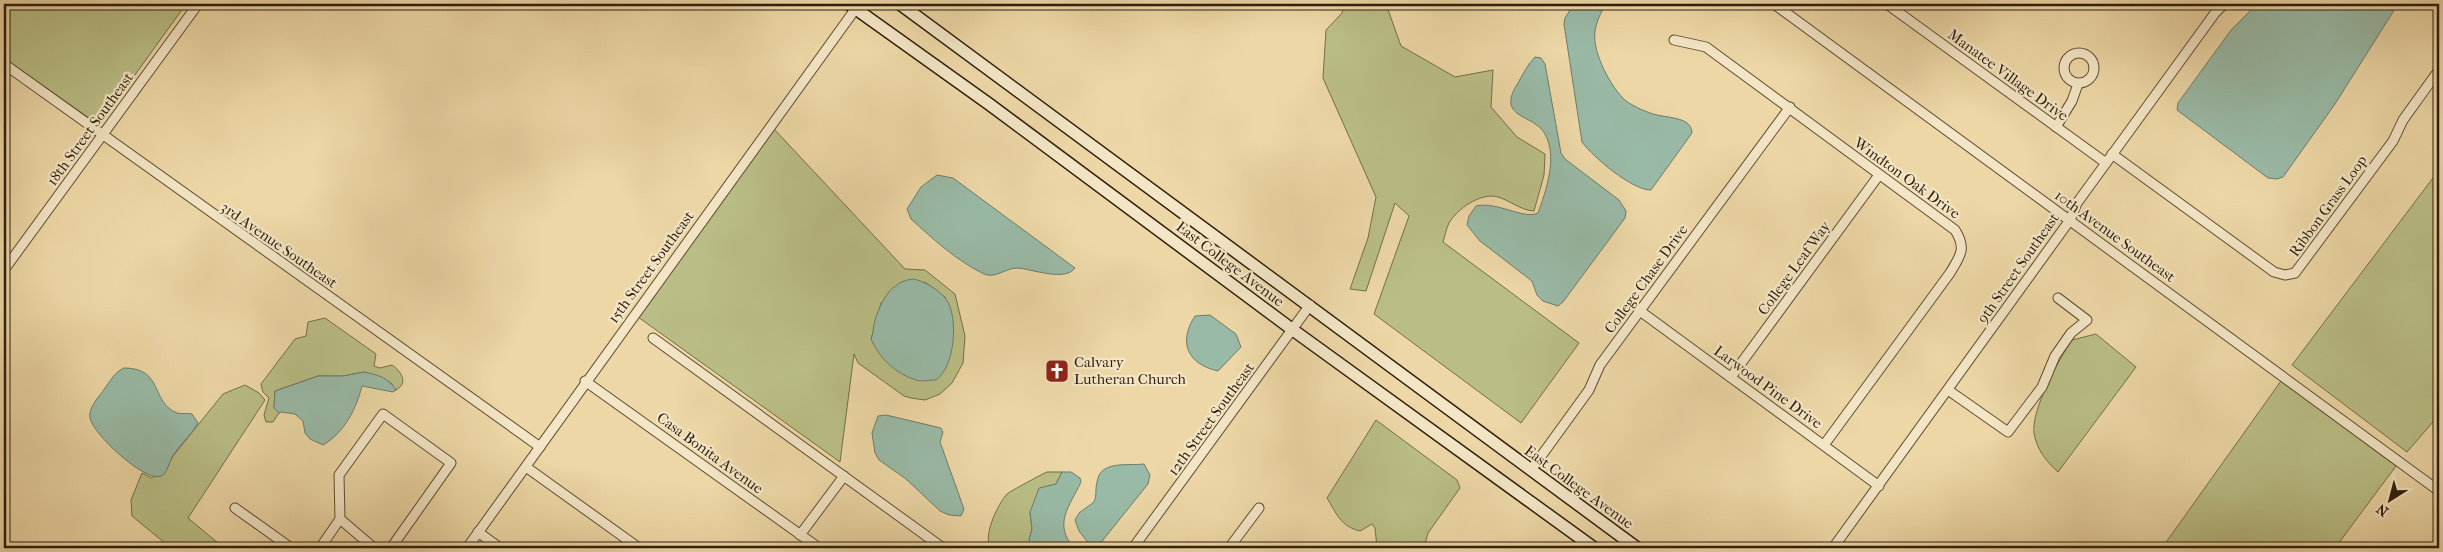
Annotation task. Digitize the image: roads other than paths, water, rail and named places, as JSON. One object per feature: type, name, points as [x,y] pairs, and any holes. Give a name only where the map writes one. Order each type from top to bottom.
[{"type":"main road","name":"East College Avenue","points":[[900,4],[1637,548]]},
{"type":"main road","name":"East College Avenue","points":[[855,5],[1293,330],[1594,548]]},
{"type":"street","name":"18th Street Southeast","points":[[4,270],[198,4]]},
{"type":"street","name":"10th Avenue Southeast","points":[[1774,4],[2439,492]]},
{"type":"street","name":"9th Street Southeast","points":[[1834,548],[2070,220],[2077,203],[2112,154],[2215,13],[2224,4]]},
{"type":"street","name":"15th Street Southeast","points":[[466,548],[526,467],[855,5]]},
{"type":"street","name":"Manatee Village Drive","points":[[1892,5],[2106,163]]},
{"type":"street","name":"Windton Oak Drive","points":[[1674,40],[1706,47],[1956,230],[1962,241],[1962,250],[1950,273],[1824,445]]},
{"type":"street","name":"3rd Avenue Southeast","points":[[4,64],[102,136],[540,447]]},
{"type":"street","name":"Ribbon Grass Loop","points":[[2112,154],[2274,272],[2285,275],[2295,273],[2393,141],[2403,120],[2439,70]]},
{"type":"street","points":[[2056,127],[2072,101],[2078,84]]},
{"type":"street","name":"College Chase Drive","points":[[1531,470],[1589,390],[1600,365],[1790,107]]},
{"type":"street","name":"College Leaf Way","points":[[1731,377],[1879,175]]},
{"type":"street","points":[[1948,390],[2008,432],[2042,387],[2055,356],[2071,333],[2086,320],[2058,298]]},
{"type":"street","name":"12th Street Southeast","points":[[1133,548],[1310,305]]},
{"type":"street","name":"Larwood Pine Drive","points":[[1640,311],[1879,486]]},
{"type":"street","points":[[653,338],[943,548]]},
{"type":"street","name":"Casa Bonita Avenue","points":[[586,381],[819,548]]},
{"type":"street","points":[[320,548],[340,519],[339,475],[382,414],[451,463],[392,548]]},
{"type":"street","points":[[526,467],[639,548]]},
{"type":"street","points":[[800,535],[844,476]]},
{"type":"street","points":[[236,508],[291,548]]},
{"type":"street","points":[[1229,548],[1258,508]]},
{"type":"street","points":[[340,519],[374,548]]},
{"type":"street","points":[[478,532],[500,548]]},
{"type":"place","name":"Calvary Lutheran Church","points":[[1057,371]]}]
